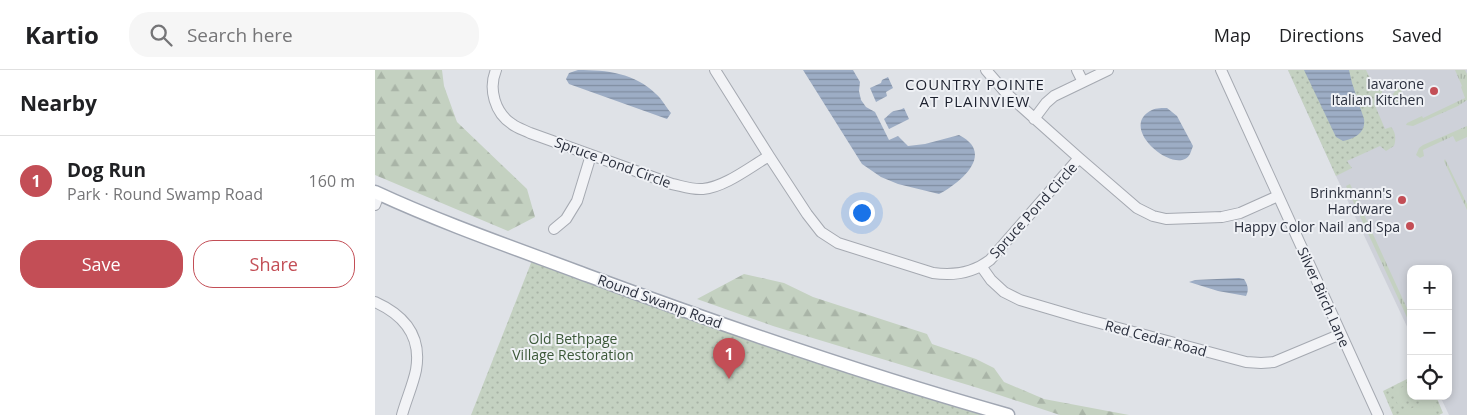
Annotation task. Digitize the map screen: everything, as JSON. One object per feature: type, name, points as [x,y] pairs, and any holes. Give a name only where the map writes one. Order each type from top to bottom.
[{"type":"main road","name":"Round Swamp Road","points":[[377,197],[497,243],[689,312],[885,379],[1008,415]]},
{"type":"street","name":"Spruce Pond Circle","points":[[496,70],[492,89],[495,102],[502,115],[512,125],[672,184],[703,189],[720,185],[769,156]]},
{"type":"street","name":"Spruce Pond Circle","points":[[715,70],[769,156],[821,232],[838,243],[933,273],[948,275],[962,273],[981,266],[990,260],[1079,158]]},
{"type":"street","points":[[987,70],[1006,93],[1034,119],[1137,208],[1153,216],[1166,219],[1222,216],[1239,213],[1278,196]]},
{"type":"street","points":[[1077,70],[1083,82]]},
{"type":"street","points":[[1034,119],[1054,96],[1108,70]]},
{"type":"street","name":"Silver Birch Lane","points":[[1221,70],[1378,415]]},
{"type":"street","points":[[554,229],[566,218],[577,201],[591,155]]},
{"type":"street","name":"Red Cedar Road","points":[[981,266],[991,280],[1004,292],[1020,300],[1246,362],[1261,364],[1274,362],[1341,334]]},
{"type":"street","points":[[375,302],[400,317],[409,328],[415,341],[416,370],[402,415]]},
{"type":"shaded area","points":[[1288,70],[1467,70],[1467,415],[1449,415],[1442,400],[1452,400],[1452,265],[1407,265],[1407,327]]},
{"type":"green space","points":[[375,70],[442,70],[444,86],[457,122],[527,189],[535,217],[508,231],[375,175]]},
{"type":"green space","points":[[1288,70],[1363,70],[1377,101],[1374,103],[1385,129],[1391,127],[1394,131],[1394,146],[1386,151],[1380,146],[1347,161],[1352,168],[1336,176]]},
{"type":"green space","points":[[1363,70],[1366,70],[1372,82],[1376,80],[1380,88],[1383,87],[1381,98],[1374,102]]},
{"type":"green space","points":[[1455,70],[1465,70],[1467,74],[1467,100],[1458,106],[1413,126],[1406,125],[1422,116],[1423,118],[1465,98]]},
{"type":"green space","points":[[1398,87],[1402,93],[1401,102],[1395,105],[1393,94]]},
{"type":"green space","points":[[1467,126],[1467,137],[1456,142],[1453,136],[1423,150],[1424,156],[1420,158],[1416,155],[1419,148],[1423,145]]},
{"type":"green space","points":[[1445,159],[1467,204],[1467,210],[1444,161]]},
{"type":"green space","points":[[1350,184],[1407,308],[1407,317],[1346,186]]},
{"type":"green space","name":"Old Bethpage Village Restoration","points":[[533,258],[997,415],[471,415]]},
{"type":"green space","points":[[744,274],[784,283],[813,297],[927,334],[932,344],[976,359],[994,368],[1004,382],[1044,399],[1129,415],[1060,415],[978,388],[773,326],[697,299]]},
{"type":"green space","points":[[1407,379],[1407,400],[1438,400],[1443,413],[1439,415],[1393,415],[1383,391]]},
{"type":"green space","points":[[1407,385],[1407,400],[1409,400],[1398,405],[1392,392]]},
{"type":"green space","points":[[1428,400],[1430,400],[1436,412],[1430,415],[1403,415],[1402,413]]},
{"type":"water","points":[[578,70],[610,72],[639,81],[658,96],[671,113],[667,119],[569,84],[566,79],[569,73]]},
{"type":"water","points":[[803,70],[853,70],[860,82],[861,100],[866,107],[875,112],[889,140],[898,136],[908,146],[925,144],[959,135],[969,142],[974,150],[975,158],[971,167],[957,182],[939,194],[898,184],[881,177],[862,164]]},
{"type":"water","points":[[1304,70],[1349,70],[1364,119],[1363,128],[1359,134],[1352,139],[1343,141],[1336,137]]},
{"type":"water","points":[[888,77],[893,88],[886,92],[887,96],[876,102],[870,88]]},
{"type":"water","points":[[904,108],[909,119],[889,129],[884,119],[893,111]]},
{"type":"water","points":[[1167,108],[1177,116],[1193,146],[1185,159],[1177,160],[1158,152],[1143,135],[1141,126],[1143,117],[1154,109]]},
{"type":"water","points":[[1244,279],[1246,283],[1248,290],[1246,296],[1218,291],[1189,282],[1195,280]]},
{"type":"place","name":"Iavarone Italian Kitchen","points":[[1434,91]]},
{"type":"place","name":"Brinkmann's Hardware","points":[[1402,200]]},
{"type":"place","name":"Happy Color Nail and Spa","points":[[1410,226]]},
{"type":"place","name":"Dog Run","points":[[729,379]]},
{"type":"district","name":"COUNTRY POINTE AT PLAINVIEW","points":[[975,92]]}]
